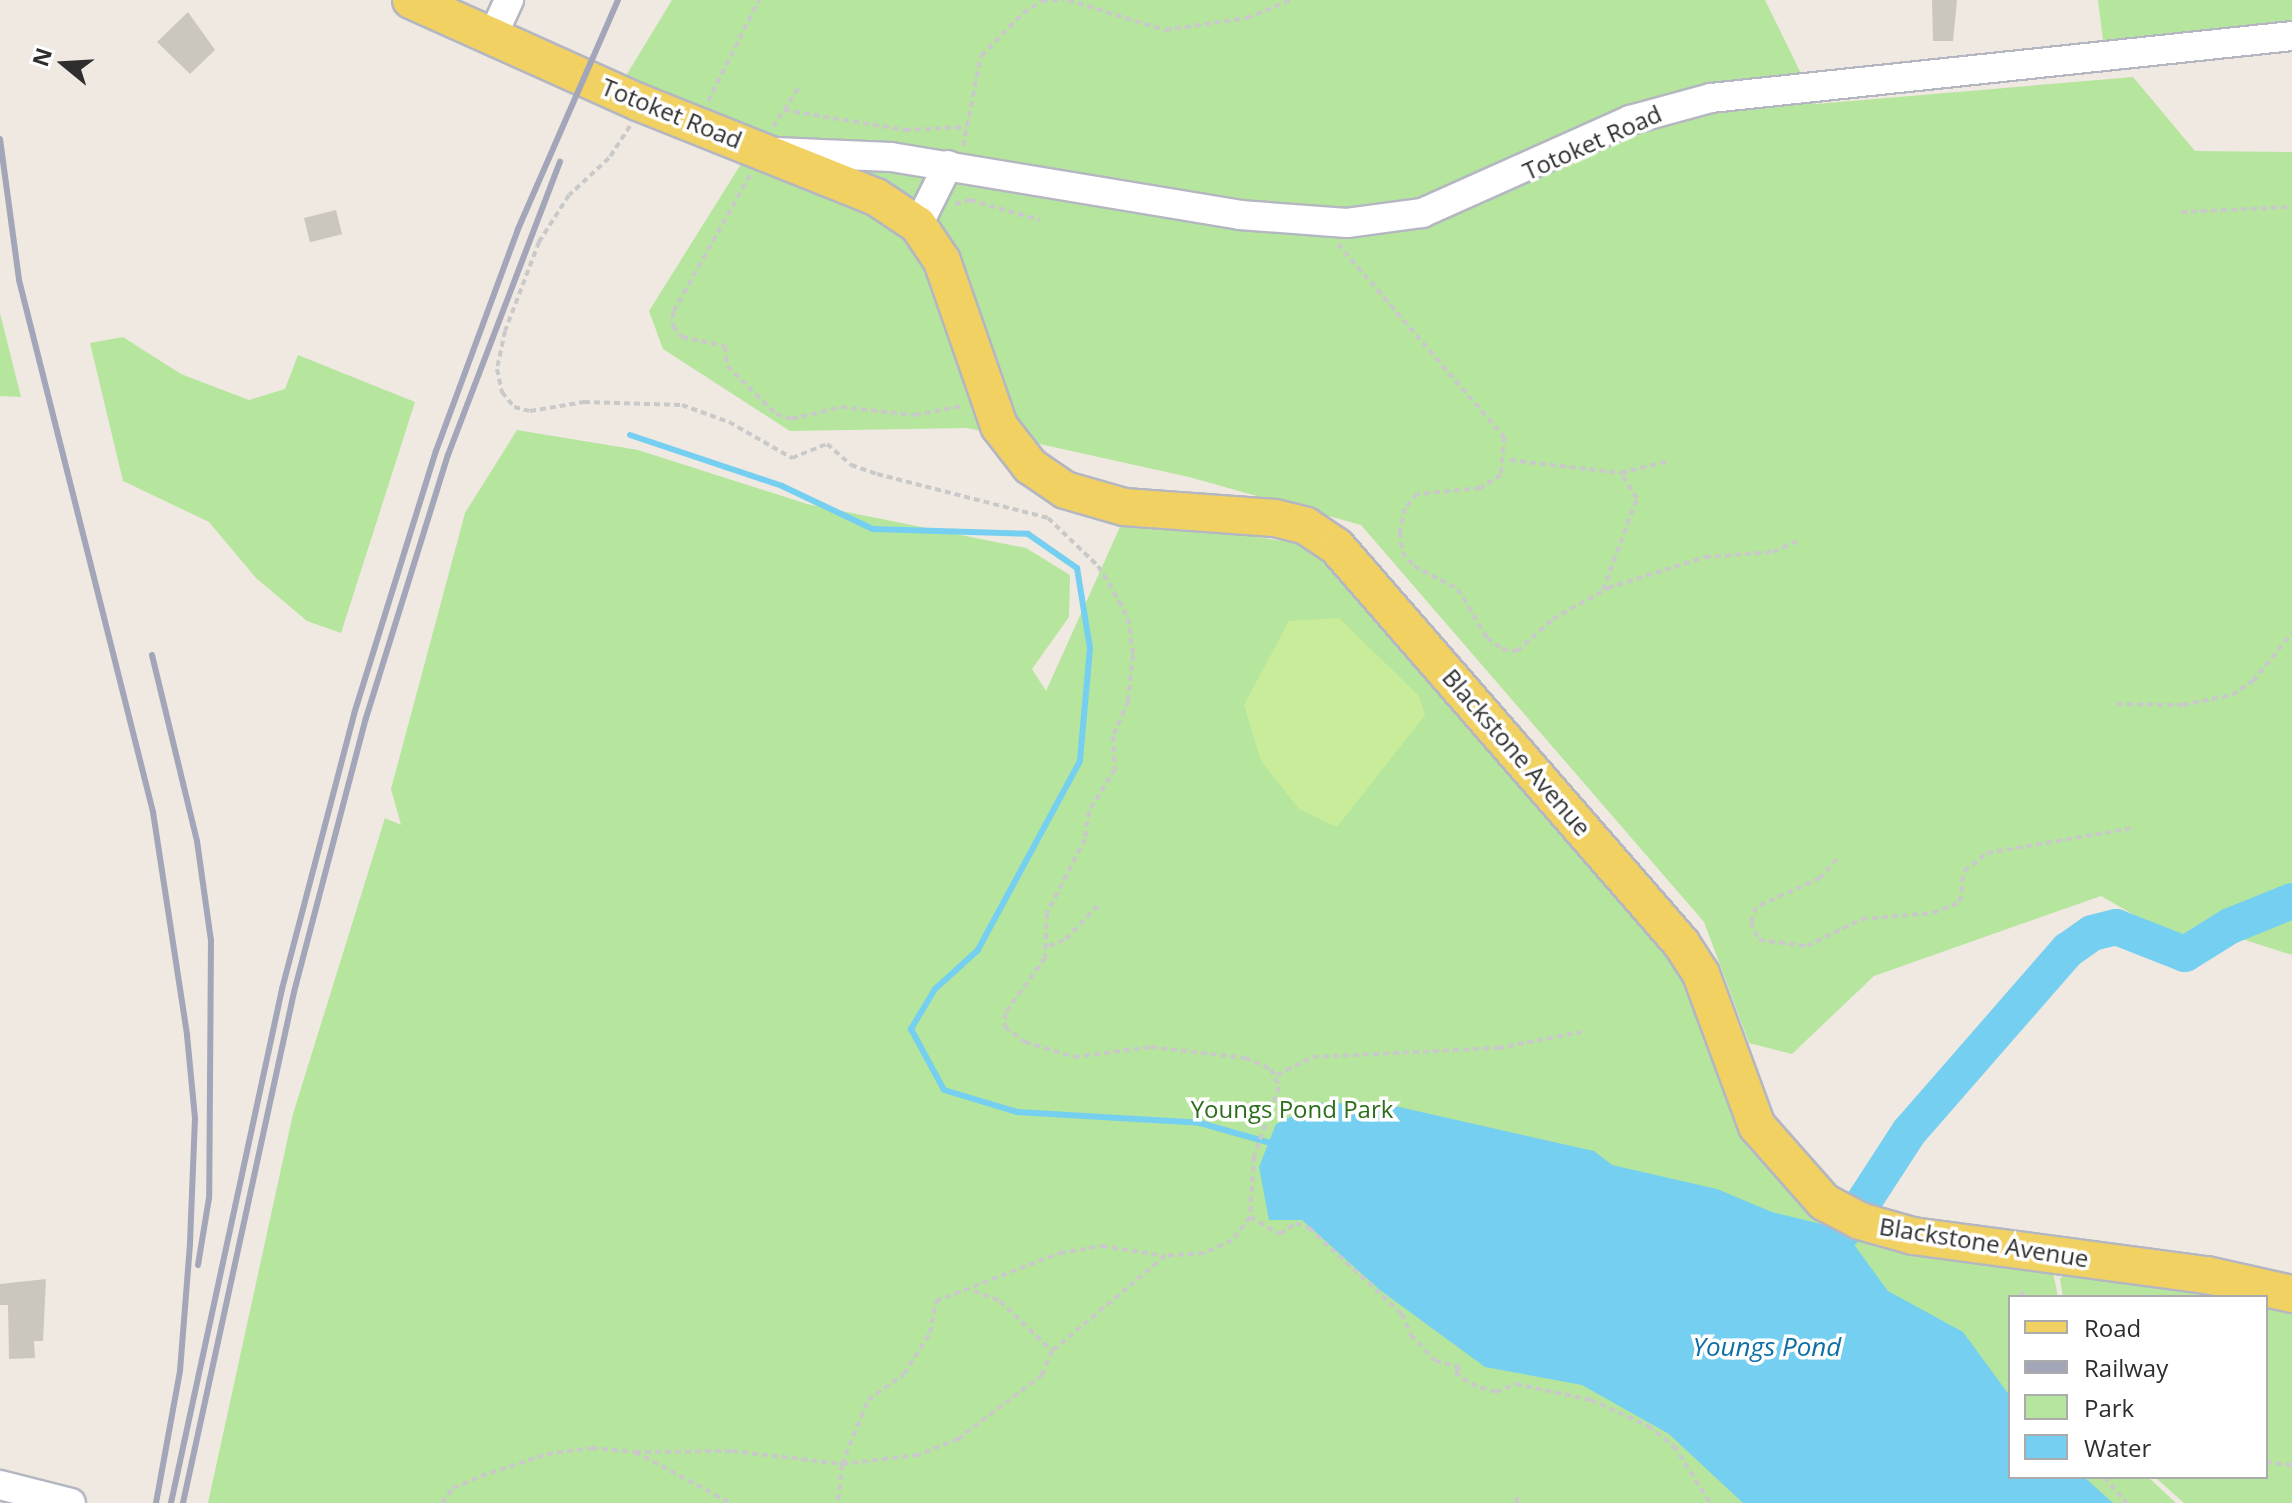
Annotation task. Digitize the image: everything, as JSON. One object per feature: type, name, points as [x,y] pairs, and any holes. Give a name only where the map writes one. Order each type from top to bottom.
[{"type":"main road","name":"Totoket Road","points":[[411,0],[646,105],[767,151]]},
{"type":"main road","points":[[767,151],[876,197],[925,233]]},
{"type":"main road","name":"Blackstone Avenue","points":[[925,233],[994,415],[1019,453],[1045,478],[1080,498],[1124,507],[1290,521],[1320,534],[1360,570],[1670,928],[1701,974],[1757,1126],[1799,1179],[1851,1217],[1913,1236],[2207,1275],[2292,1294]]},
{"type":"street","points":[[492,37],[509,0]]},
{"type":"street","name":"Totoket Road","points":[[767,151],[955,161],[1240,215],[1347,223],[1422,213],[1630,120],[1698,101],[2292,36]]},
{"type":"street","points":[[925,233],[955,161]]},
{"type":"street","points":[[0,1485],[71,1503]]},
{"type":"path","points":[[696,125],[759,0]]},
{"type":"path","points":[[955,161],[966,127],[981,56],[997,35],[1042,1],[1066,0],[1165,30],[1247,18],[1291,0]]},
{"type":"path","points":[[799,87],[784,110],[767,151],[680,297],[673,326],[682,337],[725,346],[727,366],[776,414],[792,419],[841,407],[881,414],[947,413],[962,407],[964,397]]},
{"type":"path","points":[[646,105],[609,158],[569,195],[539,242],[505,331],[497,369],[502,392],[514,407],[530,411],[584,402],[682,405],[729,422],[792,458],[827,444],[851,465],[877,474],[1048,518],[1098,566],[1128,618],[1133,655],[1129,690],[1113,736],[1115,769],[1089,811],[1085,839],[1047,913],[1049,946]]},
{"type":"path","points":[[784,110],[905,130],[966,127]]},
{"type":"path","points":[[925,233],[954,204],[970,200],[1040,220]]},
{"type":"path","points":[[2181,212],[2292,207]]},
{"type":"path","points":[[1325,238],[1347,238]]},
{"type":"path","points":[[1334,239],[1504,437],[1501,475],[1480,488],[1417,494],[1405,508],[1402,552],[1414,566],[1458,589],[1487,638],[1502,649],[1517,651],[1553,619],[1602,591],[1705,557],[1773,552],[1800,540]]},
{"type":"path","points":[[1510,460],[1621,473],[1668,461]]},
{"type":"path","points":[[1602,591],[1637,498],[1633,483],[1621,473]]},
{"type":"path","points":[[2117,704],[2183,705],[2232,695],[2253,681],[2292,633]]},
{"type":"path","points":[[1837,859],[1820,878],[1756,907],[1751,922],[1759,940],[1807,946],[1862,919],[1933,913],[1960,902],[1964,871],[1987,853],[2134,828]]},
{"type":"path","points":[[838,1503],[842,1464],[868,1400],[904,1374],[930,1333],[936,1301],[974,1291],[1060,1253],[1102,1246],[1165,1256],[1218,1249],[1250,1217],[1256,1146],[1280,1098],[1277,1075],[1265,1065],[1212,1052],[1151,1047],[1074,1057],[1025,1042],[1005,1027],[1005,1013],[1049,946],[1066,939],[1100,903]]},
{"type":"path","points":[[1277,1075],[1313,1057],[1498,1048],[1581,1032]]},
{"type":"path","points":[[1250,1217],[1280,1234],[1296,1223],[1309,1228],[1402,1314],[1411,1335],[1435,1361],[1460,1367],[1455,1372],[1471,1384],[1496,1392],[1516,1384],[1591,1400],[1648,1426],[1674,1446],[1710,1503]]},
{"type":"path","points":[[442,1503],[453,1488],[547,1454],[592,1448],[635,1452],[732,1451],[842,1464],[918,1455],[958,1439],[1042,1375],[1052,1351],[1165,1256]]},
{"type":"path","points":[[2022,1295],[2024,1288]]},
{"type":"path","points":[[974,1291],[1000,1301],[1052,1351]]},
{"type":"path","points":[[635,1452],[731,1503]]},
{"type":"path","points":[[2268,1462],[2292,1465]]},
{"type":"path","points":[[2106,1479],[2127,1503]]},
{"type":"green space","points":[[672,0],[1765,0],[1816,104],[2133,77],[2195,151],[2292,152],[2292,955],[2239,938],[2187,945],[2101,896],[1874,976],[1792,1054],[1749,1043],[1704,922],[1361,525],[1189,477],[967,428],[790,431],[663,349],[649,311],[746,156],[725,117],[624,79]]},
{"type":"green space","points":[[2098,0],[2292,0],[2292,24],[2104,48]]},
{"type":"green space","points":[[0,313],[21,397],[0,396]]},
{"type":"green space","points":[[123,337],[181,374],[249,400],[285,389],[298,355],[415,402],[341,633],[307,621],[256,578],[209,522],[123,481],[90,343]]},
{"type":"green space","name":"Youngs Pond Park","points":[[517,430],[638,450],[807,504],[1026,548],[1070,575],[1069,617],[1032,669],[1046,691],[1125,516],[1320,547],[1695,985],[1748,1148],[1799,1197],[1909,1255],[2052,1267],[2058,1295],[2008,1295],[2008,1479],[2150,1479],[2176,1503],[208,1503],[293,1114],[385,818],[401,825],[391,789],[465,513]]},
{"type":"green space","points":[[1339,618],[1419,696],[1425,715],[1337,827],[1299,809],[1261,761],[1244,705],[1289,621]]},
{"type":"green space","points":[[2067,1271],[2242,1295],[2063,1295],[2060,1279]]},
{"type":"green space","points":[[2268,1301],[2292,1309],[2292,1503],[2184,1503],[2157,1479],[2268,1479]]},
{"type":"water","name":"Youngs Pond","points":[[1319,1103],[1386,1104],[1594,1151],[1612,1165],[1717,1189],[1772,1212],[1854,1232],[1855,1246],[1888,1291],[1963,1332],[2008,1393],[2008,1479],[2086,1479],[2113,1503],[1743,1503],[1669,1434],[1582,1385],[1485,1367],[1380,1290],[1302,1220],[1269,1220],[1259,1167],[1276,1124]]},
{"type":"building","points":[[1932,0],[1957,0],[1953,41],[1933,41]]},
{"type":"building","points":[[188,12],[215,50],[190,74],[157,42]]},
{"type":"building","points":[[336,210],[342,234],[310,242],[304,218]]},
{"type":"building","points":[[46,1279],[43,1341],[34,1341],[35,1358],[9,1359],[8,1305],[0,1305],[0,1284]]},
{"type":"waterway","points":[[630,435],[782,486],[873,529],[1028,534],[1077,568],[1090,648],[1080,761],[978,950],[935,989],[911,1029],[944,1090],[1017,1112],[1200,1123],[1274,1144]]},
{"type":"waterway","points":[[1846,1229],[1909,1132],[2068,950],[2092,933],[2116,927],[2185,954],[2230,926],[2292,901]]},
{"type":"railway","points":[[171,1503],[282,989],[354,714],[436,451],[518,229],[618,0]]},
{"type":"railway","points":[[0,139],[19,280],[153,812],[187,1035],[195,1118],[190,1244],[180,1371],[156,1503]]},
{"type":"railway","points":[[183,1503],[294,992],[366,718],[448,455],[560,162]]},
{"type":"railway","points":[[152,655],[197,841],[211,940],[209,1198],[198,1265]]}]
